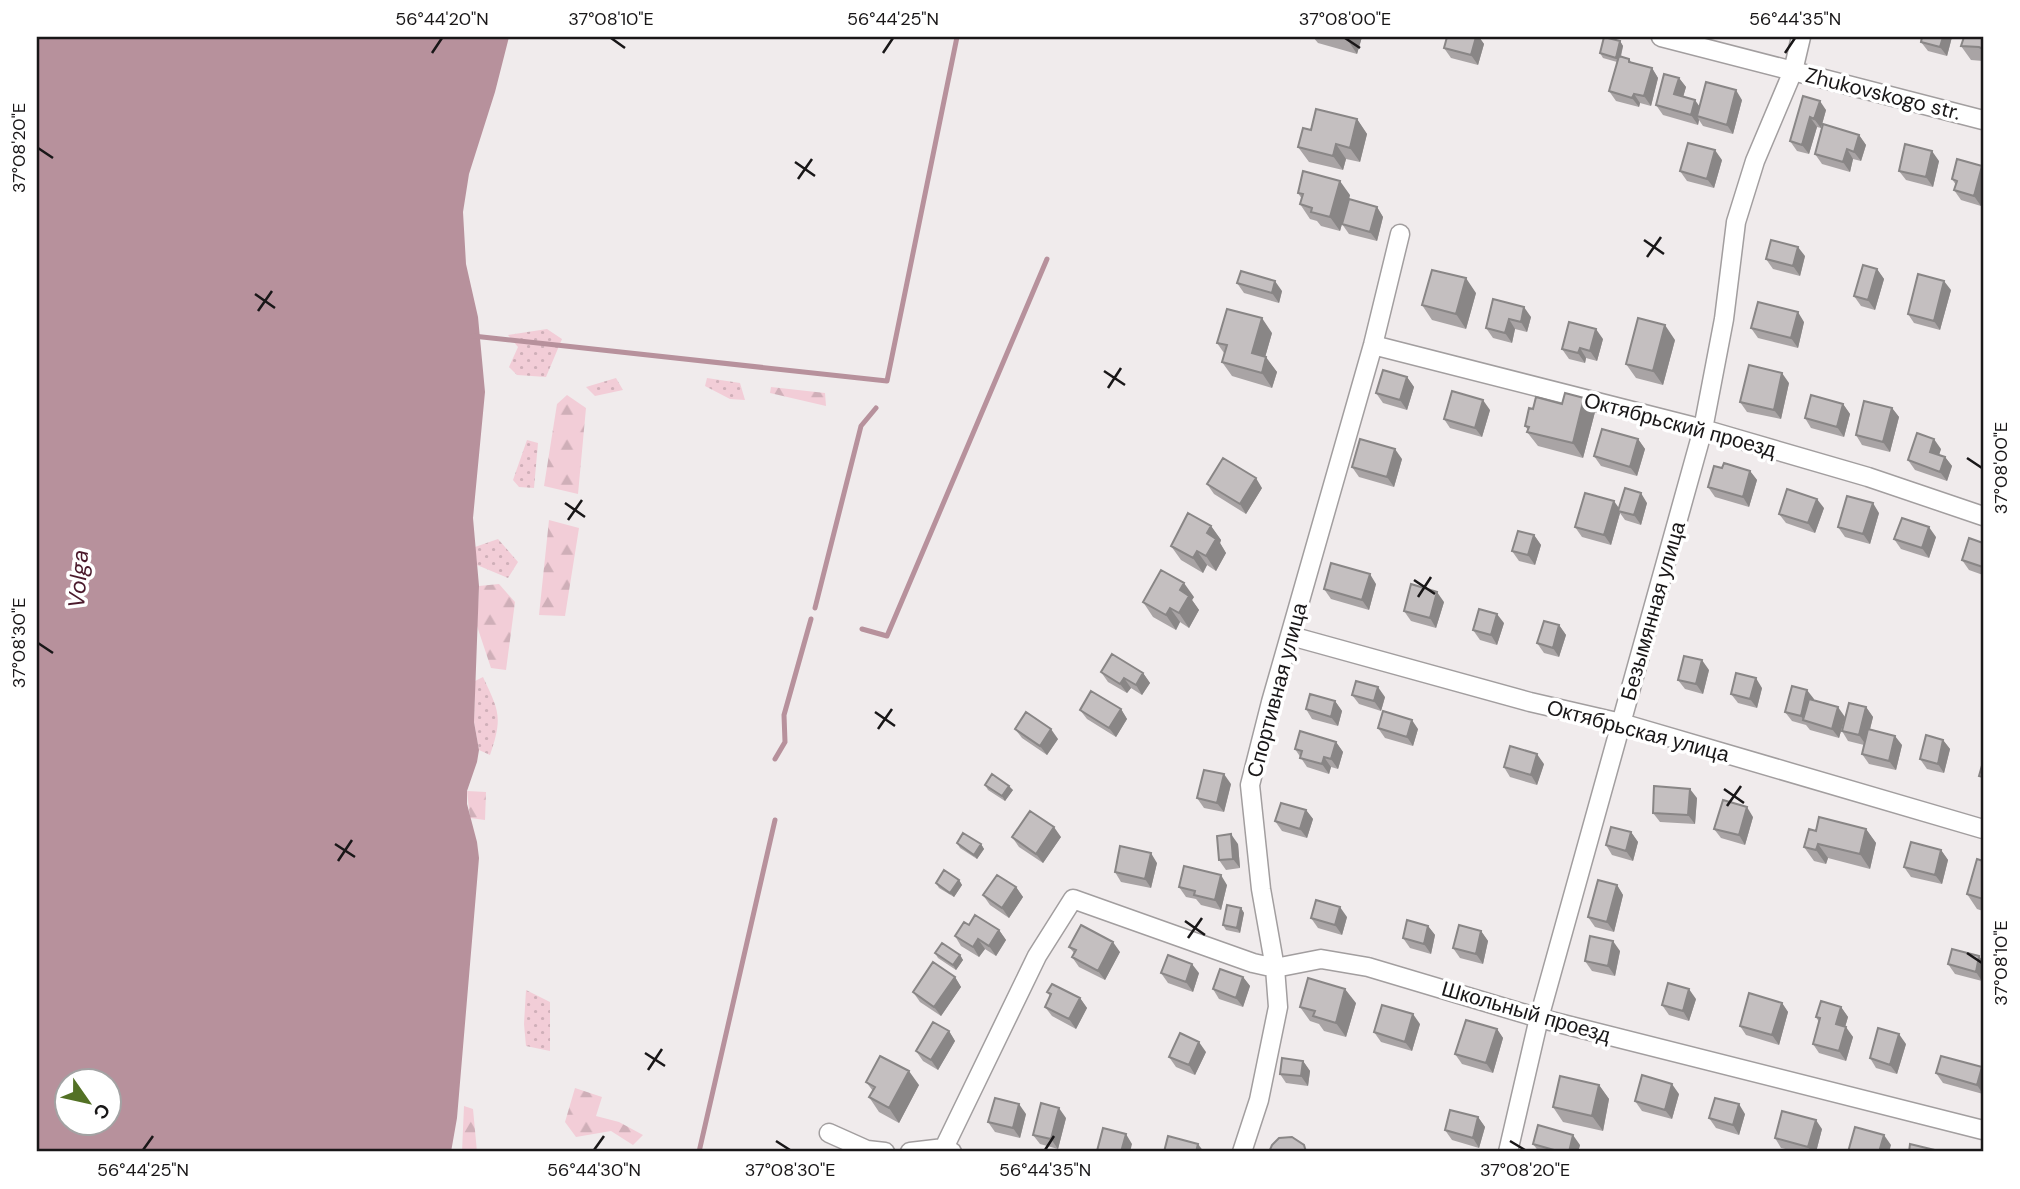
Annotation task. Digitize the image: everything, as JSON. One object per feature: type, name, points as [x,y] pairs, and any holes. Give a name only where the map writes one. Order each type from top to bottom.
[{"type":"street","name":"Zhukovskogo str.","points":[[1661,37],[1983,120]]},
{"type":"street","name":"Безымянная улица","points":[[1508,1152],[1539,1018],[1703,429],[1724,318],[1736,222],[1755,161],[1793,71],[1801,37]]},
{"type":"street","name":"Спортивная улица","points":[[1242,1152],[1259,1100],[1278,1007],[1275,968],[1261,889],[1250,785],[1373,345],[1400,234]]},
{"type":"street","name":"Октябрьский проезд","points":[[1373,345],[1703,429],[1868,478],[1983,516]]},
{"type":"street","name":"Октябрьская улица","points":[[1291,636],[1530,702],[1621,723],[1983,829]]},
{"type":"street","name":"Школьный проезд","points":[[948,1150],[1037,957],[1073,899],[1275,968],[1321,959],[1368,967],[1539,1018],[1983,1130]]},
{"type":"street","points":[[829,1133],[867,1150],[885,1152]]},
{"type":"street","points":[[910,1152],[948,1150]]},
{"type":"green space","points":[[547,329],[562,339],[546,377],[517,375],[509,367],[518,347],[508,335]]},
{"type":"green space","points":[[616,378],[623,390],[595,396],[586,387]]},
{"type":"green space","points":[[707,378],[740,383],[745,400],[730,399],[705,386]]},
{"type":"green space","points":[[771,387],[825,393],[826,406],[770,393]]},
{"type":"green space","points":[[567,395],[586,408],[578,494],[544,486],[557,404]]},
{"type":"green space","points":[[527,440],[538,443],[534,488],[519,487],[513,480]]},
{"type":"green space","points":[[549,520],[579,528],[565,616],[539,615]]},
{"type":"green space","points":[[498,539],[518,562],[508,578],[477,565],[475,547]]},
{"type":"green space","points":[[499,584],[515,602],[506,670],[491,668],[477,626],[479,586]]},
{"type":"green space","points":[[483,677],[496,707],[498,723],[490,755],[479,750],[474,722],[475,681]]},
{"type":"green space","points":[[467,791],[486,792],[485,820],[470,818]]},
{"type":"green space","points":[[526,990],[550,1002],[550,1051],[526,1046]]},
{"type":"green space","points":[[575,1088],[602,1097],[596,1116],[619,1122],[643,1135],[633,1145],[611,1131],[576,1137],[565,1122]]},
{"type":"green space","points":[[464,1106],[473,1109],[477,1152],[462,1152]]},
{"type":"water","name":"Volga","points":[[37,37],[509,37],[469,174],[463,212],[466,264],[478,317],[485,392],[473,518],[479,586],[474,722],[479,750],[467,791],[467,804],[479,858],[457,1118],[451,1152],[37,1152]]},
{"type":"building","points":[[1447,37],[1476,37],[1471,55],[1444,48]]},
{"type":"building","points":[[1604,37],[1620,41],[1616,58],[1600,53]]},
{"type":"building","points":[[1922,37],[1943,37],[1940,47],[1921,42]]},
{"type":"building","points":[[1964,37],[1983,37],[1983,49],[1961,46]]},
{"type":"building","points":[[1619,56],[1629,59],[1629,62],[1652,68],[1644,96],[1634,94],[1632,98],[1609,91]]},
{"type":"building","points":[[1664,74],[1679,78],[1674,94],[1695,100],[1691,115],[1656,105]]},
{"type":"building","points":[[1706,82],[1736,90],[1727,125],[1697,116]]},
{"type":"building","points":[[1803,96],[1820,101],[1814,119],[1810,117],[1802,145],[1790,141]]},
{"type":"building","points":[[1316,109],[1357,119],[1350,148],[1336,144],[1333,156],[1298,147],[1303,128],[1311,130]]},
{"type":"building","points":[[1823,124],[1859,135],[1854,152],[1847,149],[1843,162],[1815,154]]},
{"type":"building","points":[[1688,143],[1715,150],[1707,179],[1680,171]]},
{"type":"building","points":[[1905,144],[1932,151],[1926,177],[1899,171]]},
{"type":"building","points":[[1957,159],[1982,166],[1974,196],[1954,190],[1957,181],[1952,179]]},
{"type":"building","points":[[1303,171],[1340,181],[1330,217],[1311,212],[1312,208],[1300,204],[1303,194],[1298,193]]},
{"type":"building","points":[[1349,199],[1377,207],[1370,232],[1342,224]]},
{"type":"building","points":[[1771,240],[1798,247],[1793,266],[1766,259]]},
{"type":"building","points":[[1863,265],[1877,269],[1868,300],[1854,296]]},
{"type":"building","points":[[1432,270],[1466,278],[1456,314],[1422,305]]},
{"type":"building","points":[[1241,271],[1275,281],[1272,293],[1237,283]]},
{"type":"building","points":[[1918,274],[1944,281],[1934,321],[1908,314]]},
{"type":"building","points":[[1493,299],[1524,307],[1521,322],[1509,319],[1505,333],[1486,328]]},
{"type":"building","points":[[1758,302],[1798,312],[1791,338],[1751,328]]},
{"type":"building","points":[[1227,309],[1262,318],[1252,353],[1266,357],[1262,373],[1222,362],[1227,345],[1217,343]]},
{"type":"building","points":[[1638,318],[1665,325],[1653,371],[1626,364]]},
{"type":"building","points":[[1569,322],[1596,329],[1590,351],[1580,348],[1578,353],[1562,349]]},
{"type":"building","points":[[1749,365],[1782,373],[1774,410],[1740,402]]},
{"type":"building","points":[[1383,370],[1407,377],[1400,400],[1376,393]]},
{"type":"building","points":[[1452,391],[1483,400],[1475,428],[1444,419]]},
{"type":"building","points":[[1565,393],[1584,398],[1573,443],[1527,432],[1529,427],[1525,426],[1529,408],[1533,409],[1536,397],[1562,404]]},
{"type":"building","points":[[1811,395],[1843,404],[1837,427],[1805,418]]},
{"type":"building","points":[[1864,401],[1892,408],[1883,442],[1856,435]]},
{"type":"building","points":[[1602,429],[1638,439],[1630,467],[1594,456]]},
{"type":"building","points":[[1917,433],[1934,439],[1930,452],[1945,457],[1940,472],[1908,460]]},
{"type":"building","points":[[1360,439],[1395,449],[1387,477],[1352,467]]},
{"type":"building","points":[[1223,458],[1256,478],[1240,504],[1207,484]]},
{"type":"building","points":[[1724,463],[1750,471],[1743,497],[1708,487],[1714,466],[1722,468]]},
{"type":"building","points":[[1625,488],[1641,493],[1634,515],[1618,511]]},
{"type":"building","points":[[1787,489],[1817,499],[1808,523],[1779,514]]},
{"type":"building","points":[[1585,493],[1614,501],[1604,535],[1575,527]]},
{"type":"building","points":[[1847,496],[1873,503],[1863,534],[1838,527]]},
{"type":"building","points":[[1188,513],[1211,526],[1207,533],[1216,539],[1206,556],[1197,551],[1193,558],[1171,546]]},
{"type":"building","points":[[1902,518],[1929,527],[1922,548],[1894,539]]},
{"type":"building","points":[[1518,531],[1534,535],[1528,555],[1512,551]]},
{"type":"building","points":[[1969,538],[1983,543],[1983,567],[1962,560]]},
{"type":"building","points":[[1331,563],[1370,574],[1362,600],[1324,589]]},
{"type":"building","points":[[1161,570],[1184,583],[1180,590],[1189,596],[1179,613],[1170,608],[1166,615],[1143,602]]},
{"type":"building","points":[[1411,584],[1437,592],[1430,618],[1404,611]]},
{"type":"building","points":[[1479,609],[1497,614],[1491,635],[1473,630]]},
{"type":"building","points":[[1544,621],[1559,625],[1553,648],[1537,643]]},
{"type":"building","points":[[1112,654],[1143,673],[1136,685],[1124,678],[1120,684],[1101,672]]},
{"type":"building","points":[[1684,656],[1702,660],[1696,684],[1678,680]]},
{"type":"building","points":[[1736,673],[1756,678],[1750,699],[1731,694]]},
{"type":"building","points":[[1356,681],[1378,687],[1374,701],[1352,695]]},
{"type":"building","points":[[1792,686],[1807,690],[1801,716],[1785,712]]},
{"type":"building","points":[[1091,691],[1121,709],[1109,728],[1080,710]]},
{"type":"building","points":[[1310,694],[1335,701],[1331,717],[1306,709]]},
{"type":"building","points":[[1809,699],[1838,707],[1832,729],[1803,720]]},
{"type":"building","points":[[1849,703],[1866,707],[1859,735],[1842,731]]},
{"type":"building","points":[[1383,711],[1412,720],[1407,737],[1378,728]]},
{"type":"building","points":[[1026,712],[1051,729],[1040,746],[1015,729]]},
{"type":"building","points":[[1868,729],[1895,736],[1889,761],[1862,754]]},
{"type":"building","points":[[1300,731],[1336,742],[1331,759],[1324,757],[1322,764],[1300,758],[1302,751],[1295,749]]},
{"type":"building","points":[[1926,735],[1943,740],[1938,764],[1920,759]]},
{"type":"building","points":[[1510,746],[1537,754],[1531,775],[1504,767]]},
{"type":"building","points":[[1204,770],[1224,774],[1217,803],[1197,798]]},
{"type":"building","points":[[992,774],[1009,786],[1002,796],[985,785]]},
{"type":"building","points":[[1654,786],[1690,789],[1688,815],[1653,813]]},
{"type":"building","points":[[1723,800],[1747,807],[1739,835],[1714,829]]},
{"type":"building","points":[[1281,803],[1306,810],[1300,829],[1275,821]]},
{"type":"building","points":[[1030,811],[1054,827],[1036,854],[1012,837]]},
{"type":"building","points":[[1819,817],[1866,829],[1860,854],[1818,844],[1816,850],[1804,847],[1809,829],[1816,831]]},
{"type":"building","points":[[1611,827],[1631,832],[1626,851],[1606,845]]},
{"type":"building","points":[[963,833],[981,844],[974,855],[957,843]]},
{"type":"building","points":[[1231,834],[1233,859],[1219,860],[1217,836]]},
{"type":"building","points":[[1911,842],[1941,850],[1935,875],[1904,867]]},
{"type":"building","points":[[1120,846],[1151,853],[1145,879],[1115,872]]},
{"type":"building","points":[[1977,859],[1983,861],[1983,899],[1967,894]]},
{"type":"building","points":[[1184,866],[1221,875],[1215,900],[1194,895],[1195,891],[1179,887]]},
{"type":"building","points":[[944,870],[959,880],[950,893],[936,883]]},
{"type":"building","points":[[997,875],[1016,887],[1002,908],[983,895]]},
{"type":"building","points":[[1598,880],[1617,885],[1607,922],[1588,917]]},
{"type":"building","points":[[1316,900],[1340,907],[1335,925],[1311,918]]},
{"type":"building","points":[[1227,905],[1241,908],[1237,928],[1223,925]]},
{"type":"building","points":[[975,915],[999,930],[989,946],[978,939],[973,947],[955,936],[964,922],[969,925]]},
{"type":"building","points":[[1407,920],[1428,926],[1424,944],[1403,938]]},
{"type":"building","points":[[1081,925],[1113,942],[1098,971],[1072,957],[1076,950],[1069,947]]},
{"type":"building","points":[[1459,925],[1481,931],[1476,954],[1453,948]]},
{"type":"building","points":[[1590,936],[1613,941],[1608,966],[1585,961]]},
{"type":"building","points":[[942,943],[960,955],[953,965],[935,953]]},
{"type":"building","points":[[1952,949],[1979,956],[1976,972],[1948,964]]},
{"type":"building","points":[[1168,955],[1192,964],[1186,982],[1161,973]]},
{"type":"building","points":[[933,962],[955,977],[934,1007],[913,992]]},
{"type":"building","points":[[1220,969],[1243,977],[1236,998],[1213,989]]},
{"type":"building","points":[[1308,978],[1345,989],[1336,1023],[1313,1016],[1315,1011],[1300,1007]]},
{"type":"building","points":[[1668,983],[1689,989],[1683,1011],[1662,1005]]},
{"type":"building","points":[[1052,984],[1080,998],[1069,1019],[1045,1007],[1051,994],[1047,992]]},
{"type":"building","points":[[1749,993],[1782,1003],[1772,1035],[1740,1026]]},
{"type":"building","points":[[1821,1001],[1841,1007],[1836,1024],[1846,1027],[1839,1051],[1813,1044],[1820,1018],[1816,1017]]},
{"type":"building","points":[[1382,1005],[1413,1014],[1405,1042],[1374,1032]]},
{"type":"building","points":[[1466,1020],[1497,1029],[1486,1063],[1455,1054]]},
{"type":"building","points":[[933,1022],[949,1031],[931,1060],[916,1051]]},
{"type":"building","points":[[1878,1028],[1899,1034],[1890,1065],[1870,1058]]},
{"type":"building","points":[[1180,1033],[1199,1042],[1189,1065],[1169,1057]]},
{"type":"building","points":[[880,1056],[909,1071],[889,1108],[869,1097],[875,1087],[866,1082]]},
{"type":"building","points":[[1941,1056],[1982,1067],[1977,1085],[1936,1073]]},
{"type":"building","points":[[1282,1058],[1303,1061],[1301,1076],[1280,1074]]},
{"type":"building","points":[[1642,1075],[1672,1084],[1665,1110],[1635,1101]]},
{"type":"building","points":[[1560,1076],[1599,1085],[1592,1116],[1553,1107]]},
{"type":"building","points":[[995,1098],[1019,1104],[1013,1128],[988,1122]]},
{"type":"building","points":[[1715,1098],[1739,1104],[1733,1125],[1709,1118]]},
{"type":"building","points":[[1041,1103],[1059,1108],[1051,1139],[1033,1135]]},
{"type":"building","points":[[1450,1110],[1478,1117],[1473,1138],[1445,1130]]},
{"type":"building","points":[[1782,1111],[1816,1120],[1808,1147],[1775,1138]]},
{"type":"building","points":[[1538,1125],[1573,1135],[1569,1152],[1533,1144]]},
{"type":"building","points":[[1855,1127],[1884,1135],[1879,1152],[1848,1152]]},
{"type":"building","points":[[1103,1128],[1126,1134],[1121,1152],[1097,1151]]},
{"type":"building","points":[[1168,1136],[1198,1144],[1196,1152],[1164,1152]]},
{"type":"building","points":[[1292,1137],[1304,1145],[1306,1152],[1269,1152],[1279,1138]]},
{"type":"building","points":[[1910,1144],[1943,1152],[1909,1152]]},
{"type":"waterway","points":[[473,336],[887,381],[957,37]]},
{"type":"waterway","points":[[862,629],[887,636],[1047,259]]},
{"type":"waterway","points":[[815,608],[861,426],[876,408]]},
{"type":"waterway","points":[[775,759],[785,742],[784,715],[811,619]]},
{"type":"waterway","points":[[699,1152],[775,820]]}]
